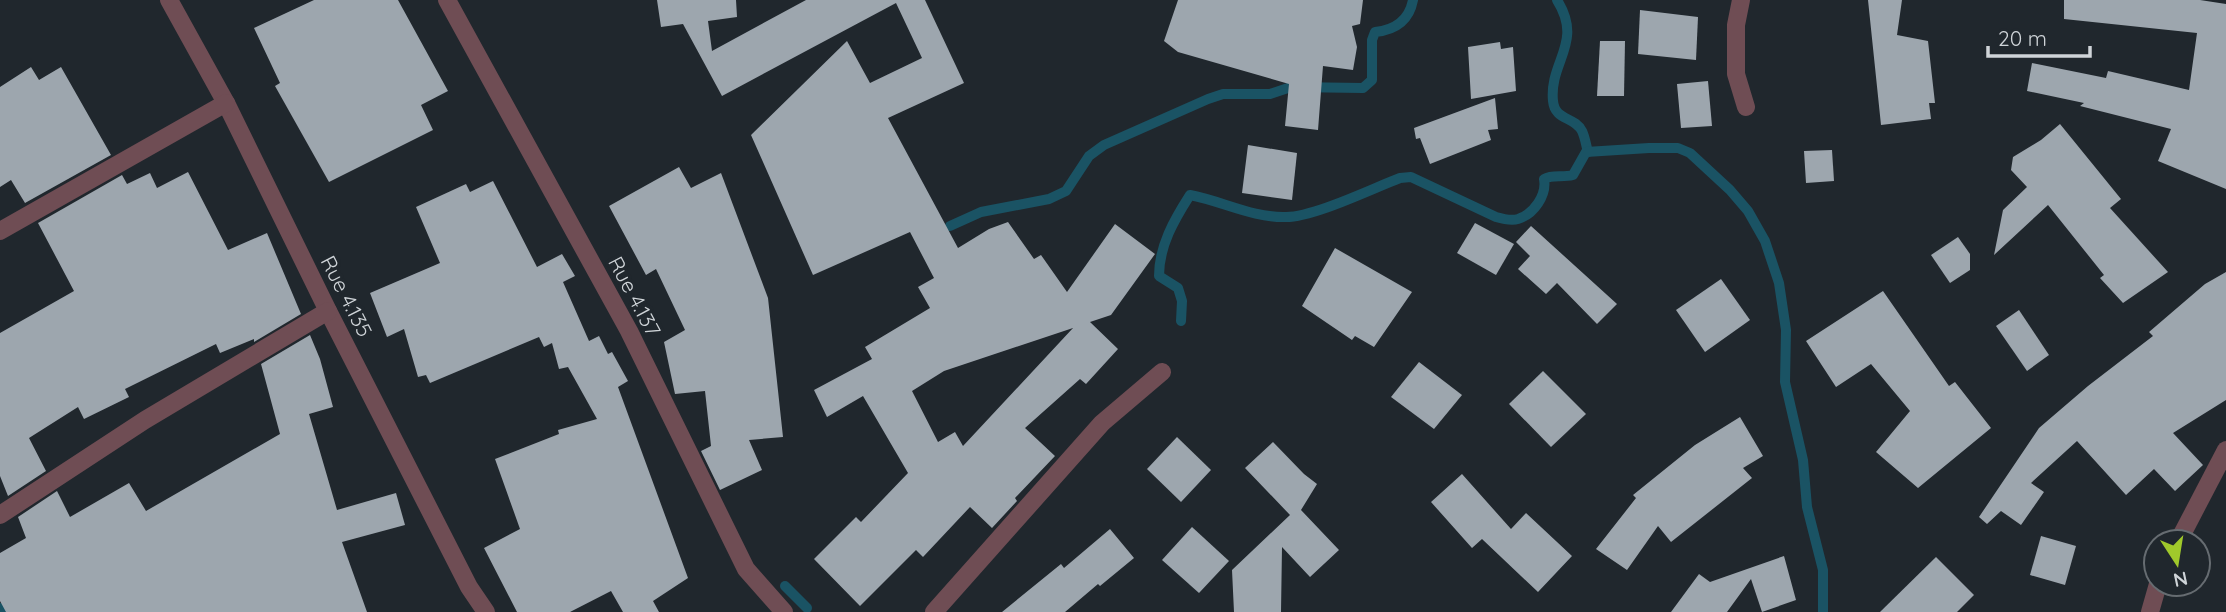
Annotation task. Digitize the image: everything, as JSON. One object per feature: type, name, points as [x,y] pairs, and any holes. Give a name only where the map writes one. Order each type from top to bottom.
[{"type":"street","name":"Rue 4.135","points":[[169,0],[226,103],[328,311],[470,587],[486,612]]},
{"type":"street","name":"Rue 4.137","points":[[447,0],[629,331],[746,569],[783,612]]},
{"type":"street","points":[[1741,0],[1736,25],[1736,74],[1746,107]]},
{"type":"street","points":[[0,231],[226,103]]},
{"type":"street","points":[[0,515],[145,420],[328,311]]},
{"type":"street","points":[[934,612],[1102,423],[1162,372]]},
{"type":"street","points":[[2185,528],[2226,450]]},
{"type":"building","points":[[314,0],[398,0],[448,91],[421,105],[433,130],[329,182],[275,86],[280,83],[254,28]]},
{"type":"building","points":[[657,0],[736,0],[737,17],[708,21],[712,51],[806,0],[925,0],[964,83],[888,118],[958,248],[989,229],[1008,222],[1034,259],[1041,255],[1067,292],[1115,224],[1155,254],[1111,315],[1090,322],[1118,349],[1086,384],[1080,379],[1025,428],[1055,456],[1015,498],[1017,501],[992,528],[970,507],[923,557],[916,550],[860,606],[814,559],[856,517],[861,522],[908,473],[863,396],[827,417],[814,390],[872,359],[865,347],[930,308],[918,287],[934,278],[910,232],[813,275],[751,135],[847,41],[870,83],[922,58],[896,3],[722,96],[683,24],[661,27]],"holes":[[[1073,328],[963,446],[955,432],[938,442],[912,391],[944,371]]]},
{"type":"building","points":[[1178,0],[1363,0],[1360,24],[1352,26],[1357,47],[1353,70],[1323,66],[1318,130],[1285,126],[1289,84],[1178,52],[1164,41]]},
{"type":"building","points":[[1868,0],[1902,0],[1897,35],[1928,41],[1935,103],[1929,103],[1931,119],[1881,125]]},
{"type":"building","points":[[2064,0],[2200,0],[2226,4],[2226,189],[2158,161],[2171,129],[2080,106],[2084,103],[2027,91],[2032,63],[2106,78],[2108,71],[2189,90],[2197,33],[2064,19]]},
{"type":"building","points":[[1640,10],[1698,17],[1696,60],[1638,54]]},
{"type":"building","points":[[1600,41],[1625,41],[1624,96],[1597,96]]},
{"type":"building","points":[[1500,42],[1501,49],[1513,47],[1516,91],[1471,99],[1468,47]]},
{"type":"building","points":[[31,67],[39,80],[61,67],[111,155],[25,203],[11,180],[0,187],[0,87]]},
{"type":"building","points":[[1708,81],[1712,126],[1681,128],[1677,84]]},
{"type":"building","points":[[1495,98],[1498,129],[1488,130],[1491,140],[1430,164],[1420,138],[1416,139],[1414,128]]},
{"type":"building","points":[[2060,124],[2121,199],[2110,208],[2168,272],[2123,303],[2100,278],[2104,275],[2048,205],[1994,255],[2003,210],[2027,187],[2011,170],[2013,157],[2041,140]]},
{"type":"building","points":[[1248,145],[1297,153],[1292,200],[1242,193]]},
{"type":"building","points":[[1832,150],[1834,181],[1806,183],[1804,151]]},
{"type":"building","points":[[679,167],[691,188],[721,173],[768,298],[783,437],[749,440],[762,470],[720,490],[701,451],[711,446],[705,391],[675,394],[664,342],[685,330],[656,269],[646,275],[609,206]]},
{"type":"building","points":[[188,172],[228,250],[267,233],[301,314],[254,342],[254,339],[220,353],[216,344],[125,389],[129,397],[84,419],[78,407],[29,438],[46,471],[8,496],[0,476],[0,333],[74,291],[38,223],[122,175],[127,184],[150,173],[157,188]]},
{"type":"building","points":[[493,181],[537,267],[562,254],[575,276],[563,282],[589,341],[599,336],[608,354],[612,352],[628,381],[618,387],[688,578],[653,601],[659,612],[623,612],[611,591],[570,612],[517,612],[484,548],[520,529],[495,459],[559,434],[558,430],[597,419],[568,367],[559,369],[552,343],[544,347],[539,337],[430,383],[426,375],[418,377],[404,329],[387,337],[370,293],[440,263],[416,207],[466,184],[470,192]]},
{"type":"building","points":[[1475,223],[1514,244],[1496,275],[1457,253]]},
{"type":"building","points":[[1531,226],[1617,304],[1597,324],[1557,283],[1546,294],[1518,269],[1530,256],[1516,242]]},
{"type":"building","points":[[1958,237],[1970,254],[1970,270],[1950,283],[1931,255]]},
{"type":"building","points":[[1335,248],[1412,292],[1374,347],[1355,336],[1352,340],[1302,306]]},
{"type":"building","points":[[2226,272],[2226,400],[2173,433],[2203,465],[2175,491],[2154,469],[2126,495],[2077,441],[2031,483],[2044,492],[2021,525],[2001,511],[1987,524],[1979,517],[2039,428],[2153,336],[2149,332],[2205,284]]},
{"type":"building","points":[[1721,279],[1750,320],[1705,352],[1676,310]]},
{"type":"building","points":[[1883,291],[1949,386],[1955,382],[1991,428],[1918,488],[1876,452],[1910,411],[1871,364],[1836,387],[1806,341]]},
{"type":"building","points":[[2019,310],[2049,355],[2027,371],[1996,326]]},
{"type":"building","points":[[310,335],[320,359],[333,407],[309,414],[337,510],[396,493],[405,525],[342,542],[367,612],[6,612],[0,601],[0,553],[26,538],[18,517],[57,491],[70,517],[129,483],[146,511],[280,434],[261,364]]},
{"type":"building","points":[[1419,362],[1462,395],[1434,429],[1391,397]]},
{"type":"building","points":[[1543,371],[1586,414],[1551,447],[1509,404]]},
{"type":"building","points":[[1740,417],[1763,456],[1743,468],[1752,478],[1671,542],[1658,526],[1627,570],[1596,549],[1636,498],[1633,495],[1695,445]]},
{"type":"building","points":[[1177,437],[1211,470],[1181,502],[1147,469]]},
{"type":"building","points":[[1273,442],[1317,484],[1301,510],[1339,550],[1310,577],[1282,547],[1281,612],[1234,612],[1232,570],[1290,515],[1245,468]]},
{"type":"building","points":[[1462,474],[1511,529],[1526,513],[1572,556],[1538,592],[1482,539],[1472,548],[1431,502]]},
{"type":"building","points":[[1192,527],[1229,561],[1199,593],[1162,560]]},
{"type":"building","points":[[1110,529],[1134,558],[1100,586],[1098,584],[1065,612],[1002,612],[1061,564],[1064,568]]},
{"type":"building","points":[[2041,536],[2076,546],[2065,585],[2030,575]]},
{"type":"building","points":[[1784,556],[1796,600],[1762,612],[1751,579],[1727,612],[1671,612],[1699,574],[1710,582]]},
{"type":"building","points":[[1936,557],[1974,595],[1957,612],[1880,612]]},
{"type":"waterway","points":[[950,226],[981,212],[1049,199],[1066,191],[1089,156],[1104,145],[1208,99],[1223,94],[1270,94],[1291,87],[1363,88],[1372,80],[1372,40],[1375,32],[1400,23],[1408,14],[1413,0]]},
{"type":"waterway","points":[[1557,0],[1564,15],[1567,40],[1553,87],[1554,107],[1557,112],[1579,126],[1588,152]]},
{"type":"waterway","points":[[1181,321],[1182,301],[1178,288],[1159,276],[1168,234],[1190,195],[1262,215],[1286,217],[1312,212],[1400,178],[1411,177],[1496,217],[1513,220],[1524,217],[1538,203],[1544,179],[1573,175],[1586,152],[1678,148],[1690,153],[1730,190],[1748,211],[1765,241],[1779,283],[1786,330],[1785,382],[1803,460],[1807,507],[1823,570],[1823,612]]},
{"type":"waterway","points":[[785,586],[807,608]]},
{"type":"waterway","points":[[0,608],[2,612]]}]
